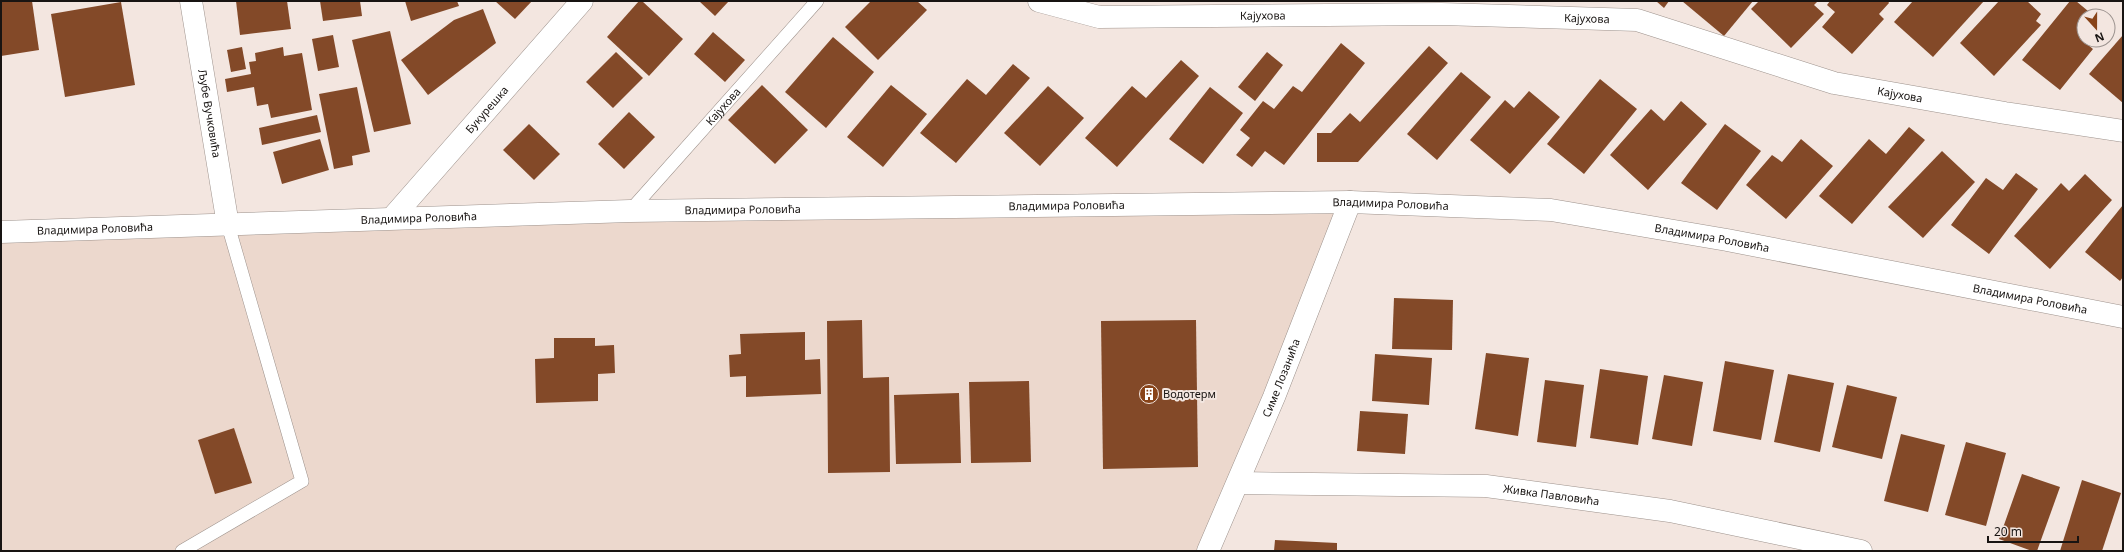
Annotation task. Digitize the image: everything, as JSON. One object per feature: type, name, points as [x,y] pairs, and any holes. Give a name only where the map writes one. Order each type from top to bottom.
[{"type":"street","name":"Љубе Вучковића","points":[[191,1],[228,225]]},
{"type":"street","name":"Букурешка","points":[[392,218],[582,1]]},
{"type":"street","name":"Кајухова","points":[[1039,1],[1099,16],[1441,14],[1637,20],[1834,83],[2005,113],[2123,131]]},
{"type":"street","name":"Владимира Роловића","points":[[1,232],[630,211],[1350,202],[1551,210],[1742,243],[2123,317]]},
{"type":"street","name":"Симе Лозанића","points":[[1208,551],[1274,397],[1350,202]]},
{"type":"street","name":"Живка Павловића","points":[[1238,483],[1486,486],[1670,511],[1861,551]]},
{"type":"lane","name":"Кајухова","points":[[630,211],[817,1]]},
{"type":"lane","points":[[182,551],[302,481],[228,225]]},
{"type":"shaded area","points":[[1350,202],[1208,551],[1,551],[1,232]]},
{"type":"building","points":[[1,1],[32,1],[39,50],[1,56]]},
{"type":"building","points":[[236,1],[287,1],[291,29],[240,35]]},
{"type":"building","points":[[320,1],[360,1],[362,16],[323,21]]},
{"type":"building","points":[[405,1],[457,1],[459,6],[411,21]]},
{"type":"building","points":[[495,1],[532,1],[515,19]]},
{"type":"building","points":[[639,1],[642,1],[683,39],[649,76],[607,37]]},
{"type":"building","points":[[699,1],[729,1],[715,16]]},
{"type":"building","points":[[871,1],[917,1],[927,10],[878,60],[845,27]]},
{"type":"building","points":[[1656,1],[1669,1],[1664,8]]},
{"type":"building","points":[[1682,1],[1753,1],[1724,36]]},
{"type":"building","points":[[1759,1],[1818,1],[1814,5],[1824,14],[1791,48],[1751,9]]},
{"type":"building","points":[[1830,1],[1888,1],[1889,3],[1879,14],[1884,19],[1852,54],[1822,27],[1835,12],[1827,5]]},
{"type":"building","points":[[1913,1],[1984,1],[1933,57],[1894,22]]},
{"type":"building","points":[[1999,1],[2027,1],[2041,14],[2036,21],[2041,25],[1994,76],[1960,43]]},
{"type":"building","points":[[2070,1],[2076,1],[2084,8],[2076,8],[2076,48],[2093,49],[2060,90],[2022,60]]},
{"type":"building","points":[[121,2],[135,85],[65,97],[51,14]]},
{"type":"building","points":[[483,9],[496,43],[428,95],[401,60],[454,20]]},
{"type":"building","points":[[390,31],[411,124],[374,132],[352,40]]},
{"type":"building","points":[[713,32],[745,60],[725,82],[694,54]]},
{"type":"building","points":[[333,35],[339,67],[318,71],[312,39]]},
{"type":"building","points":[[2123,35],[2123,103],[2089,74],[2112,48],[2116,48],[2116,43]]},
{"type":"building","points":[[833,37],[874,72],[826,128],[785,92]]},
{"type":"building","points":[[1341,43],[1365,63],[1284,165],[1265,151],[1252,167],[1236,155],[1250,138],[1240,130],[1263,101],[1274,109],[1293,86],[1302,92]]},
{"type":"building","points":[[1429,46],[1448,63],[1358,162],[1317,162],[1317,133],[1331,133],[1350,113],[1360,122]]},
{"type":"building","points":[[242,47],[246,69],[231,72],[227,50]]},
{"type":"building","points":[[283,47],[284,56],[302,53],[312,110],[271,118],[268,104],[257,106],[254,87],[227,92],[225,79],[251,74],[249,62],[256,61],[255,53]]},
{"type":"building","points":[[616,52],[643,78],[613,108],[586,82]]},
{"type":"building","points":[[1267,52],[1283,65],[1255,101],[1238,87]]},
{"type":"building","points":[[1181,60],[1199,76],[1117,167],[1085,138],[1132,86],[1146,98]]},
{"type":"building","points":[[1013,64],[1030,78],[956,163],[920,133],[967,79],[986,95]]},
{"type":"building","points":[[1461,72],[1491,97],[1437,160],[1407,134]]},
{"type":"building","points":[[1600,79],[1637,109],[1584,174],[1547,144]]},
{"type":"building","points":[[762,85],[808,130],[775,164],[728,120]]},
{"type":"building","points":[[891,85],[927,114],[883,167],[847,137]]},
{"type":"building","points":[[1048,86],[1084,118],[1040,166],[1004,133]]},
{"type":"building","points":[[357,87],[370,152],[352,156],[353,165],[334,169],[319,94]]},
{"type":"building","points":[[1210,87],[1243,113],[1203,164],[1169,139]]},
{"type":"building","points":[[1529,91],[1560,117],[1510,174],[1470,140],[1505,100],[1514,108]]},
{"type":"building","points":[[1681,101],[1707,124],[1648,190],[1610,155],[1651,109],[1664,121]]},
{"type":"building","points":[[629,112],[655,137],[624,169],[598,144]]},
{"type":"building","points":[[317,115],[321,132],[262,145],[259,128]]},
{"type":"building","points":[[529,124],[560,154],[534,180],[503,150]]},
{"type":"building","points":[[1725,124],[1761,151],[1717,210],[1681,183]]},
{"type":"building","points":[[1909,127],[1925,140],[1852,224],[1819,196],[1869,139],[1886,154]]},
{"type":"building","points":[[320,139],[329,170],[282,184],[273,152]]},
{"type":"building","points":[[1801,139],[1833,166],[1786,219],[1746,185],[1772,155],[1782,162]]},
{"type":"building","points":[[1942,151],[1975,182],[1923,238],[1888,207]]},
{"type":"building","points":[[2016,173],[2038,189],[1989,254],[1951,225],[1986,178],[2003,190]]},
{"type":"building","points":[[2085,174],[2112,200],[2050,269],[2014,236],[2061,183],[2069,191]]},
{"type":"building","points":[[2123,205],[2123,277],[2120,281],[2085,252]]},
{"type":"building","points":[[1394,298],[1453,300],[1452,350],[1392,349]]},
{"type":"building","points":[[862,320],[863,378],[889,377],[890,472],[828,473],[827,321]]},
{"type":"building","name":"Водотерм","points":[[1196,320],[1198,467],[1103,469],[1101,321]]},
{"type":"building","points":[[805,332],[805,360],[820,359],[821,394],[746,397],[746,376],[730,377],[729,355],[741,354],[740,334]]},
{"type":"building","points":[[554,338],[595,338],[595,346],[614,345],[615,373],[598,374],[598,401],[536,403],[535,359],[554,358]]},
{"type":"building","points":[[1486,353],[1529,358],[1518,436],[1475,429]]},
{"type":"building","points":[[1375,354],[1432,358],[1429,405],[1372,401]]},
{"type":"building","points":[[1725,361],[1774,370],[1761,440],[1713,431]]},
{"type":"building","points":[[1600,369],[1648,376],[1638,445],[1590,438]]},
{"type":"building","points":[[1788,374],[1834,383],[1820,452],[1774,442]]},
{"type":"building","points":[[1664,375],[1703,382],[1692,446],[1652,439]]},
{"type":"building","points":[[1545,380],[1584,385],[1576,447],[1537,442]]},
{"type":"building","points":[[1029,381],[1031,462],[971,463],[969,382]]},
{"type":"building","points":[[1847,385],[1897,397],[1882,459],[1832,447]]},
{"type":"building","points":[[959,393],[961,463],[896,464],[894,395]]},
{"type":"building","points":[[1360,411],[1408,414],[1405,454],[1357,451]]},
{"type":"building","points":[[234,428],[252,483],[215,494],[198,440]]},
{"type":"building","points":[[1901,434],[1945,445],[1928,512],[1884,501]]},
{"type":"building","points":[[1966,442],[2006,453],[1986,526],[1945,515]]},
{"type":"building","points":[[2022,474],[2060,487],[2037,551],[2032,551],[1999,539]]},
{"type":"building","points":[[2082,480],[2121,493],[2102,551],[2060,551]]},
{"type":"building","points":[[1275,540],[1337,543],[1337,551],[1274,551]]},
{"type":"place","name":"Водотерм","points":[[1149,394]]}]
